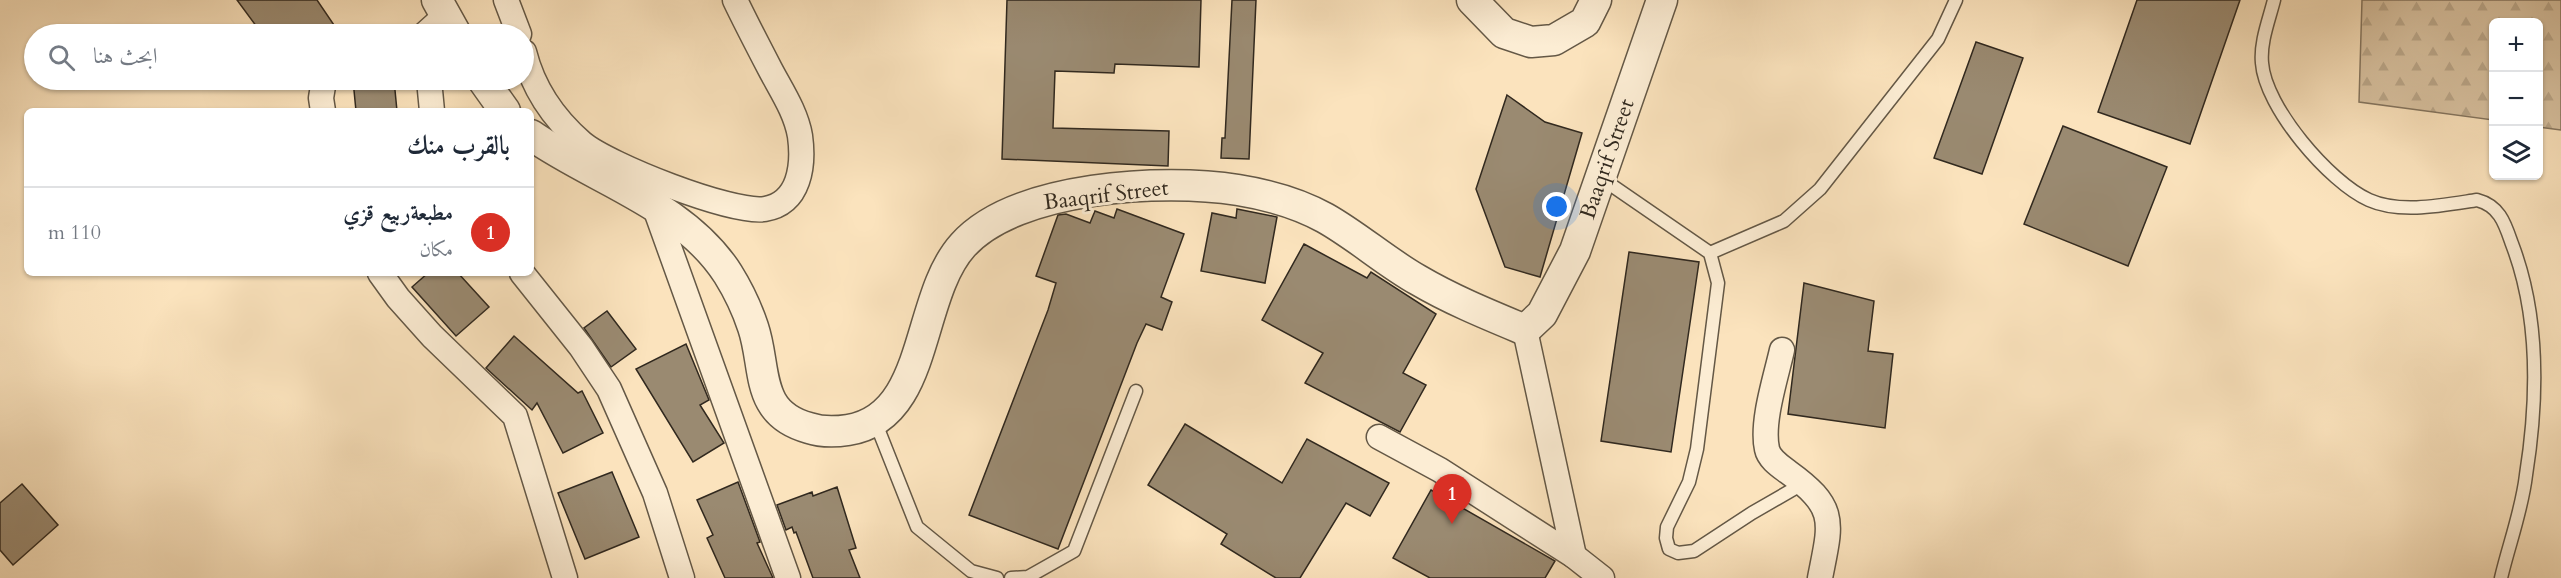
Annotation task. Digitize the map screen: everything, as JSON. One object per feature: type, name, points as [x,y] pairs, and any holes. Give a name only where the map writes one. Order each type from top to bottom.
[{"type":"street","points":[[506,0],[515,24]]},
{"type":"street","points":[[534,83],[558,119],[582,143],[612,163],[693,193],[743,207],[764,209],[781,202],[792,193],[799,180],[800,134],[788,103],[735,0]]},
{"type":"street","points":[[1472,0],[1504,33],[1531,42],[1554,40],[1585,22],[1596,0]]},
{"type":"street","name":"Baaqrif Street","points":[[875,421],[905,388],[916,362],[934,293],[943,273],[963,244],[990,223],[1021,206],[1070,195],[1135,188],[1195,186],[1282,199],[1325,218],[1417,280],[1525,330],[1542,314],[1558,288],[1590,214],[1600,178],[1662,0]]},
{"type":"street","points":[[322,90],[323,108]]},
{"type":"street","points":[[430,90],[432,108]]},
{"type":"street","points":[[490,90],[503,108]]},
{"type":"street","points":[[534,137],[558,154],[655,207],[691,232],[714,255],[728,274],[754,329],[760,374],[768,399],[783,415],[806,428],[825,432],[862,428],[875,421]]},
{"type":"street","points":[[655,207],[788,578]]},
{"type":"street","points":[[382,276],[398,298],[432,336],[514,416],[565,578]]},
{"type":"street","points":[[524,276],[581,347],[609,389],[655,493],[682,578]]},
{"type":"street","points":[[1525,330],[1574,556]]},
{"type":"street","points":[[1782,350],[1767,422],[1767,451],[1774,462],[1804,483],[1817,496],[1828,514],[1828,537],[1820,578]]},
{"type":"street","points":[[1379,437],[1440,470],[1574,556],[1602,578]]},
{"type":"lane","points":[[1710,253],[1784,221],[1820,189],[1938,39],[1956,0]]},
{"type":"lane","points":[[2274,0],[2265,35],[2262,62],[2267,88],[2279,113],[2343,184],[2369,200],[2396,206],[2477,200],[2488,203],[2496,209],[2504,222],[2525,278],[2534,331],[2533,403],[2526,477],[2501,578]]},
{"type":"lane","points":[[1600,178],[1710,253],[1718,283],[1697,449],[1689,482],[1667,527],[1666,538],[1669,549],[1678,553],[1694,551],[1752,513],[1804,483]]},
{"type":"lane","points":[[1011,578],[1028,577],[1074,551],[1136,391]]},
{"type":"lane","points":[[875,421],[917,526],[971,571],[997,578]]},
{"type":"green space","points":[[2362,0],[2561,0],[2561,130],[2543,128],[2543,18],[2489,18],[2489,119],[2359,102]]},
{"type":"building","points":[[237,0],[317,0],[333,24],[255,24]]},
{"type":"building","points":[[1007,0],[1201,0],[1199,67],[1115,64],[1114,73],[1055,71],[1053,128],[1169,131],[1168,166],[1002,159]]},
{"type":"building","points":[[1232,0],[1256,0],[1249,159],[1221,158],[1222,138],[1225,138]]},
{"type":"building","points":[[2137,0],[2240,0],[2190,144],[2098,112]]},
{"type":"building","points":[[1976,42],[2023,58],[1982,174],[1934,158]]},
{"type":"building","points":[[354,90],[395,90],[397,108],[356,108]]},
{"type":"building","points":[[1507,95],[1545,122],[1582,133],[1540,277],[1505,267],[1476,189]]},
{"type":"building","points":[[2063,126],[2167,167],[2128,266],[2024,224]]},
{"type":"building","points":[[1117,209],[1184,234],[1161,297],[1172,302],[1162,330],[1146,324],[1058,549],[969,515],[1048,310],[1056,283],[1036,276],[1058,215],[1066,214],[1090,223],[1095,211],[1114,218]]},
{"type":"building","points":[[1237,209],[1277,217],[1265,283],[1201,271],[1212,213],[1236,218]]},
{"type":"building","points":[[1304,244],[1367,278],[1371,272],[1436,314],[1403,373],[1426,385],[1400,432],[1305,383],[1323,353],[1262,320]]},
{"type":"building","points":[[1629,252],[1699,262],[1671,452],[1601,441]]},
{"type":"building","points":[[425,276],[461,276],[489,307],[456,336],[412,287]]},
{"type":"building","points":[[1804,283],[1874,301],[1868,351],[1893,354],[1885,428],[1788,414]]},
{"type":"building","points":[[607,311],[636,349],[611,367],[584,328]]},
{"type":"building","points":[[514,336],[578,393],[582,391],[603,433],[563,453],[537,403],[532,410],[486,368]]},
{"type":"building","points":[[686,344],[709,400],[700,405],[724,443],[693,462],[636,369]]},
{"type":"building","points":[[1185,424],[1282,483],[1307,439],[1389,483],[1370,516],[1346,503],[1300,578],[1276,578],[1221,544],[1227,534],[1148,485]]},
{"type":"building","points":[[612,472],[639,537],[585,559],[558,493]]},
{"type":"building","points":[[738,482],[760,542],[757,543],[773,578],[725,578],[707,538],[713,535],[697,500]]},
{"type":"building","points":[[22,484],[58,525],[13,565],[0,550],[0,503]]},
{"type":"building","points":[[837,487],[856,548],[849,550],[860,578],[813,578],[796,532],[794,533],[792,527],[786,530],[777,505],[812,492],[813,496]]},
{"type":"building","points":[[1431,490],[1555,561],[1545,578],[1430,578],[1393,558]]},
{"type":"place","name":"مطبعةربيع قزي","points":[[1452,524]]}]
